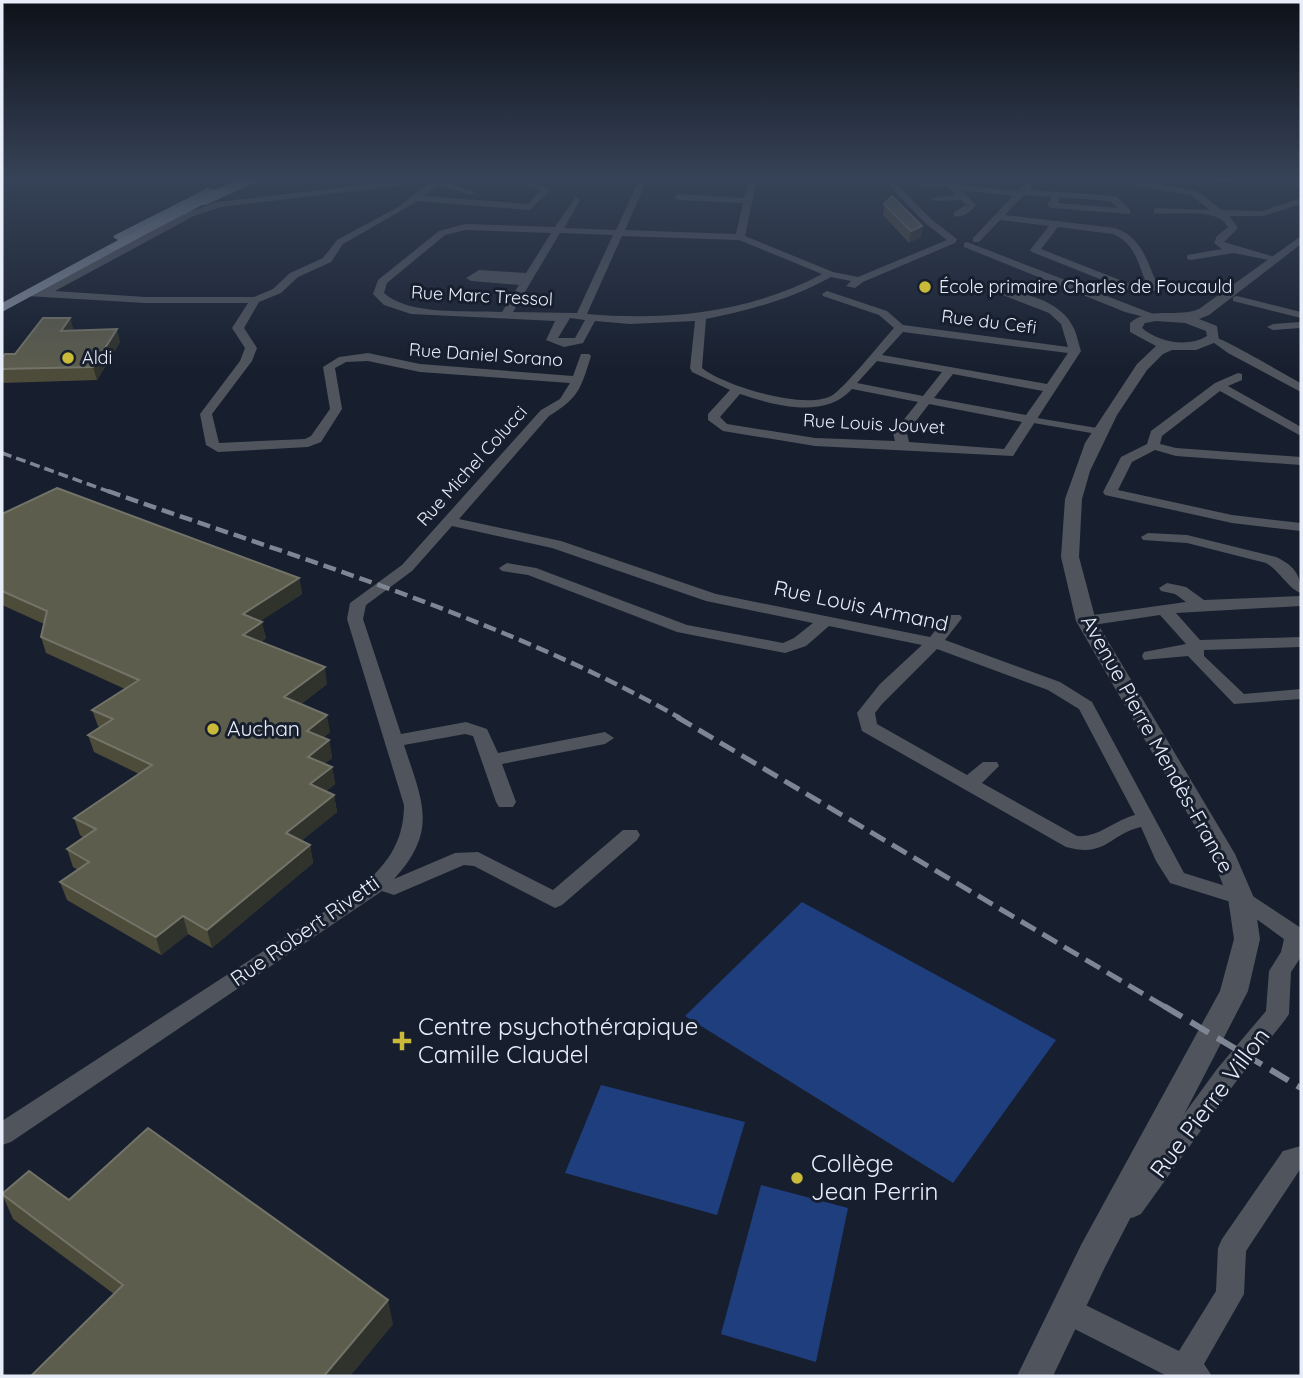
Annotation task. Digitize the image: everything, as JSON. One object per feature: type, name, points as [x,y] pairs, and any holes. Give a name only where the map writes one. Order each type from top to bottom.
[{"type":"highway","points":[[112,248],[122,242]]},
{"type":"main road","points":[[2,300],[114,242]]},
{"type":"main road","points":[[2,308],[124,242]]},
{"type":"street","points":[[43,293],[138,242]]},
{"type":"street","points":[[27,293],[145,300],[256,300],[277,290],[294,275],[327,260],[340,242]]},
{"type":"street","name":"Rue Marc Tressol","points":[[433,242],[382,282],[378,294],[388,303],[411,311],[646,321],[701,317],[755,306],[804,288],[830,274]]},
{"type":"street","points":[[505,316],[549,242]]},
{"type":"street","points":[[576,341],[576,317],[613,242]]},
{"type":"street","points":[[753,242],[830,274],[843,274],[859,280]]},
{"type":"street","points":[[827,294],[958,242]]},
{"type":"street","points":[[971,242],[1129,310],[1156,317],[1187,319],[1205,325],[1215,334],[1209,341]]},
{"type":"street","points":[[1041,242],[1035,250],[1133,289],[1154,288],[1144,258],[1131,242]]},
{"type":"street","points":[[1219,242],[1230,251]]},
{"type":"street","points":[[1187,319],[1204,312],[1297,242]]},
{"type":"street","points":[[1205,325],[1301,247]]},
{"type":"street","points":[[1191,257],[1230,251],[1274,260]]},
{"type":"street","points":[[701,317],[696,368],[736,390],[813,404],[837,398],[900,328],[883,313],[804,288]]},
{"type":"street","points":[[984,470],[990,454],[1008,453],[1074,351],[1066,324],[1059,316],[1011,293],[995,290]]},
{"type":"street","points":[[1237,299],[1301,322]]},
{"type":"street","name":"Rue Daniel Sorano","points":[[256,300],[238,328],[251,348],[246,361],[206,414],[213,445],[218,448],[299,445],[316,439],[336,409],[329,367],[343,359],[368,357],[420,369],[577,380]]},
{"type":"street","points":[[1129,310],[1141,320]]},
{"type":"street","name":"Rue Michel Colucci","points":[[407,568],[545,413],[567,400],[585,356],[576,341],[552,340],[576,317]]},
{"type":"street","points":[[1156,317],[1141,320],[1135,329],[1160,345],[1209,341],[1301,388]]},
{"type":"street","points":[[1273,327],[1301,322]]},
{"type":"street","name":"Rue du Cefi","points":[[900,328],[1074,351]]},
{"type":"street","name":"Avenue Pierre Mendès-France","points":[[1160,345],[1097,431],[1075,487],[1068,546],[1074,590],[1086,621],[1223,854],[1241,898],[1247,939],[1241,973],[1230,997]]},
{"type":"street","points":[[876,357],[1049,388]]},
{"type":"street","points":[[903,445],[900,433],[950,370]]},
{"type":"street","points":[[1153,446],[1156,434],[1219,386],[1238,377]]},
{"type":"street","points":[[849,385],[1097,431]]},
{"type":"street","points":[[1219,386],[1301,432]]},
{"type":"street","name":"Rue Louis Jouvet","points":[[736,390],[713,417],[723,427],[815,442],[944,447],[990,454]]},
{"type":"street","points":[[1301,461],[1176,452],[1153,446],[1126,460],[1110,492],[1232,519],[1301,527]]},
{"type":"street","name":"Rue Louis Armand","points":[[449,521],[556,544],[712,598],[937,643],[1054,686],[1086,706],[1177,878],[1241,898],[1298,937]]},
{"type":"street","points":[[1148,537],[1187,539],[1271,560],[1283,566],[1301,589]]},
{"type":"street","points":[[531,572],[556,544]]},
{"type":"street","name":"Rue Robert Rivetti","points":[[2,1134],[380,882],[410,844],[414,805],[396,741],[355,619],[358,603],[407,568]]},
{"type":"street","points":[[507,568],[531,572],[682,629],[785,648],[800,642],[825,621]]},
{"type":"street","points":[[1167,589],[1180,590],[1200,605]]},
{"type":"street","points":[[1086,621],[1200,605],[1301,601]]},
{"type":"street","points":[[1165,611],[1196,645],[1196,657],[1240,699],[1301,694]]},
{"type":"street","points":[[954,618],[937,643],[878,695],[866,713],[868,726],[1073,842],[1092,844],[1125,824],[1147,819]]},
{"type":"street","points":[[1150,656],[1186,651],[1196,645],[1301,642]]},
{"type":"street","points":[[396,741],[466,728],[481,733],[506,802]]},
{"type":"street","points":[[491,760],[605,738]]},
{"type":"street","points":[[969,783],[990,766]]},
{"type":"street","points":[[380,882],[394,888],[461,858],[478,859],[555,900],[630,835]]},
{"type":"street","name":"Rue Pierre Villon","points":[[1093,1256],[1226,1076],[1277,1014],[1280,971],[1292,954],[1298,937]]},
{"type":"street","name":"Rue Pierre Villon","points":[[1034,1376],[1093,1256],[1230,997]]},
{"type":"street","points":[[1067,1310],[1191,1373],[1230,1294],[1232,1248],[1292,1159],[1301,1157]]},
{"type":"shaded area","points":[[802,902],[1056,1040],[953,1183],[685,1016]]},
{"type":"shaded area","points":[[601,1085],[745,1122],[717,1215],[565,1173]]},
{"type":"shaded area","points":[[761,1185],[848,1208],[816,1362],[721,1334]]},
{"type":"building","points":[[43,318],[70,318],[61,331],[117,329],[93,367],[2,369],[2,358],[5,354],[15,354]]},
{"type":"building","name":"Auchan","points":[[57,488],[299,578],[243,614],[262,622],[243,635],[325,667],[284,697],[327,715],[307,731],[329,740],[308,757],[332,767],[310,784],[334,795],[286,833],[310,845],[207,930],[183,916],[156,937],[60,882],[89,862],[67,849],[96,829],[74,818],[152,765],[88,735],[113,719],[92,710],[139,680],[41,637],[47,611],[2,591],[2,514]]},
{"type":"building","points":[[148,1128],[388,1300],[324,1376],[31,1376],[123,1285],[2,1194],[29,1171],[69,1200]]},
{"type":"railway","points":[[2,453],[113,493]]},
{"type":"railway","points":[[108,491],[326,566],[472,620],[612,682],[680,718]]},
{"type":"railway","points":[[677,717],[1167,1008]]},
{"type":"railway","points":[[1164,1006],[1301,1088]]},
{"type":"place","name":"École primaire Charles de Foucauld","points":[[925,287]]},
{"type":"place","name":"Aldi","points":[[68,358]]},
{"type":"place","name":"Auchan","points":[[213,729]]},
{"type":"place","name":"Centre psychothérapique Camille Claudel","points":[[402,1041]]},
{"type":"place","name":"Collège Jean Perrin","points":[[797,1178]]}]
